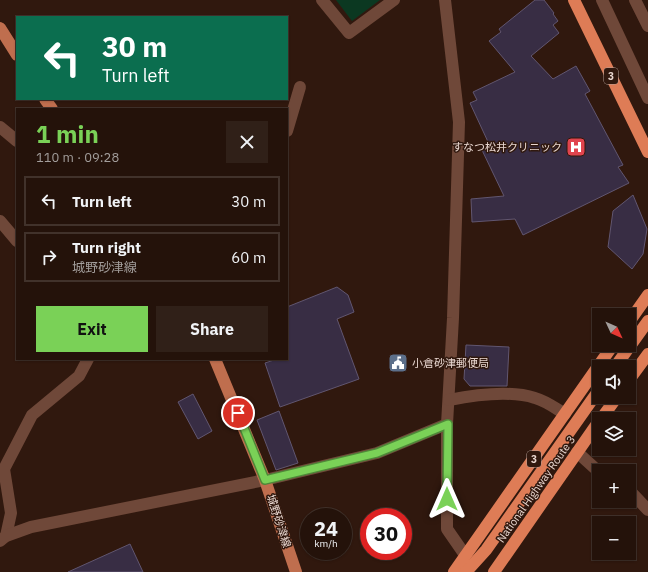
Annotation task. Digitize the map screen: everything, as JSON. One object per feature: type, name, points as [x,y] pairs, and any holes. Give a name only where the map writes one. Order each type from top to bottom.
[{"type":"highway","name":"3","points":[[574,0],[648,152]]},
{"type":"highway","points":[[636,312],[648,295]]},
{"type":"highway","points":[[620,360],[648,321]]},
{"type":"highway","name":"National Highway Route 3","points":[[454,572],[608,352]]},
{"type":"highway","points":[[636,370],[648,354]]},
{"type":"highway","points":[[466,572],[486,550],[592,400]]},
{"type":"highway","name":"National Highway Route 3","points":[[494,572],[592,431]]},
{"type":"main road","points":[[0,28],[16,53]]},
{"type":"main road","name":"城野砂津線","points":[[215,360],[265,480],[296,572]]},
{"type":"street","points":[[322,0],[349,33],[394,0]]},
{"type":"street","points":[[445,0],[459,122],[448,424],[447,529],[466,556]]},
{"type":"street","points":[[602,0],[648,98]]},
{"type":"street","points":[[636,0],[648,26]]},
{"type":"street","points":[[288,128],[300,87]]},
{"type":"street","points":[[0,127],[16,140]]},
{"type":"street","points":[[0,221],[16,240]]},
{"type":"street","points":[[3,538],[11,513],[4,469],[32,415],[79,376],[87,360]]},
{"type":"street","points":[[449,400],[472,395],[518,394],[535,397],[565,414]]},
{"type":"street","points":[[3,538],[31,527],[265,480],[377,453],[448,424]]},
{"type":"street","points":[[577,452],[592,466]]},
{"type":"street","points":[[636,497],[648,510]]},
{"type":"green space","points":[[336,0],[380,0],[352,21]]},
{"type":"building","points":[[535,0],[544,0],[554,13],[553,14],[558,21],[553,25],[559,33],[531,56],[553,79],[576,66],[590,91],[585,94],[623,165],[618,167],[629,183],[523,235],[515,219],[472,222],[471,199],[504,196],[481,148],[489,144],[470,103],[477,100],[473,92],[515,72],[489,41],[501,32],[499,29]]},
{"type":"building","points":[[633,195],[647,229],[643,254],[632,269],[608,247],[613,211]]},
{"type":"building","points":[[337,287],[348,295],[354,312],[337,319],[359,379],[280,407],[265,363],[274,360],[288,360],[288,307]]},
{"type":"building","points":[[466,345],[509,347],[507,386],[470,386],[464,379]]},
{"type":"building","points":[[193,394],[212,431],[198,439],[178,402]]},
{"type":"building","points":[[279,411],[298,463],[276,470],[257,420]]},
{"type":"building","points":[[130,544],[143,572],[68,572]]},
{"type":"place","name":"すなつ松井クリニック","points":[[576,147]]},
{"type":"place","name":"小倉砂津郵便局","points":[[398,363]]},
{"type":"route","points":[[238,413],[265,480],[377,453],[448,424],[447,499]]}]
